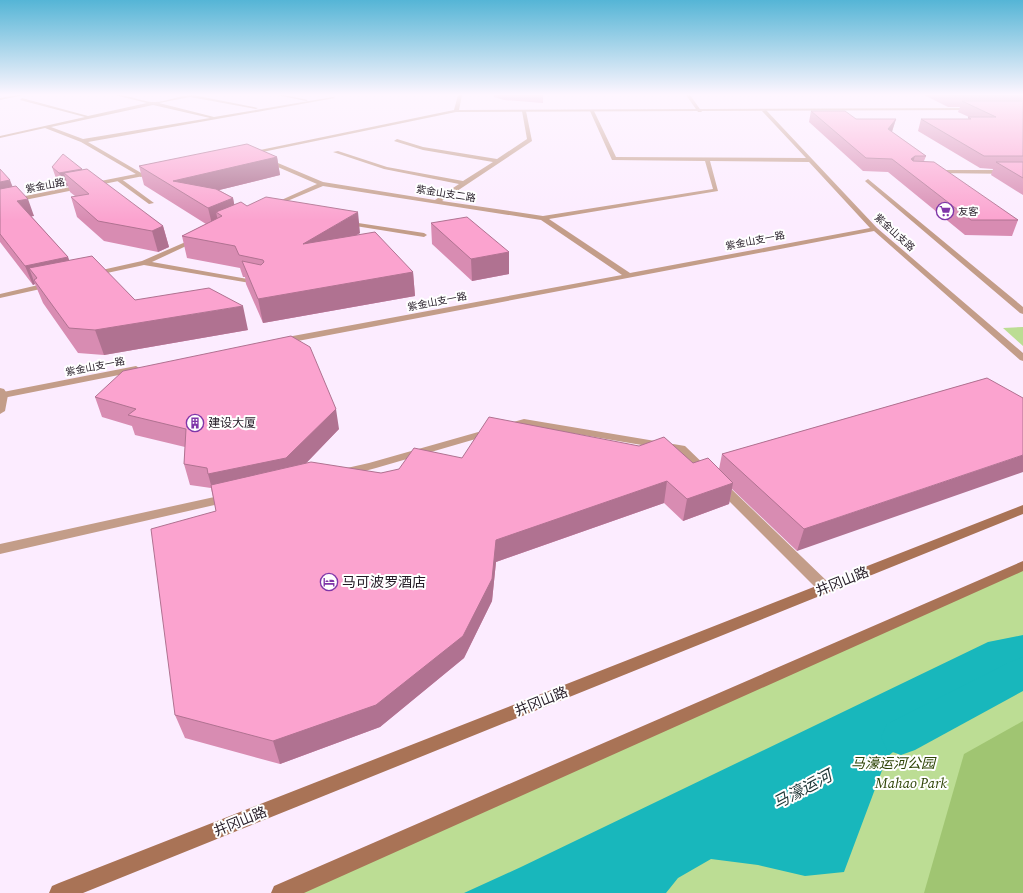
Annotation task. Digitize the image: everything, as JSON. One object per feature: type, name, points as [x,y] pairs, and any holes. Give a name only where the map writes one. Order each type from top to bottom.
[{"type":"main road","name":"井冈山路","points":[[59,893],[1023,509]]},
{"type":"main road","points":[[281,893],[1023,566]]},
{"type":"street","points":[[72,137],[83,141],[141,175]]},
{"type":"street","points":[[83,141],[108,137]]},
{"type":"street","points":[[241,154],[329,137]]},
{"type":"street","points":[[437,202],[530,140],[529,137]]},
{"type":"street","points":[[604,137],[614,159],[810,160]]},
{"type":"street","name":"紫金山支路","points":[[788,137],[875,229],[1023,358]]},
{"type":"street","points":[[397,141],[423,148],[498,161]]},
{"type":"street","points":[[336,152],[386,168],[464,183]]},
{"type":"street","name":"紫金山支二路","points":[[249,153],[322,184],[543,218],[629,276]]},
{"type":"street","points":[[543,218],[716,190],[707,159]]},
{"type":"street","name":"紫金山路","points":[[0,203],[164,170]]},
{"type":"street","points":[[928,172],[1023,172]]},
{"type":"street","points":[[118,179],[152,203]]},
{"type":"street","points":[[868,181],[1023,311]]},
{"type":"street","points":[[278,212],[263,210],[322,184]]},
{"type":"street","points":[[340,222],[424,235]]},
{"type":"street","name":"紫金山支一路","points":[[277,343],[875,229]]},
{"type":"street","points":[[83,277],[144,263],[207,235]]},
{"type":"street","points":[[144,263],[262,284]]},
{"type":"street","points":[[0,296],[60,282]]},
{"type":"street","name":"紫金山支一路","points":[[1,393],[144,368]]},
{"type":"street","points":[[0,411],[1,393]]},
{"type":"street","points":[[333,475],[372,466],[524,422],[681,448],[825,588]]},
{"type":"street","points":[[0,549],[240,496]]},
{"type":"green space","points":[[1023,327],[1023,346],[1003,328]]},
{"type":"green space","name":"马濠运河公园","points":[[1023,564],[1023,893],[280,893]]},
{"type":"green space","points":[[1023,721],[1023,893],[924,893],[964,754]]},
{"type":"water","points":[[1023,635],[1023,677],[1016,676],[931,721],[887,757],[844,872],[805,876],[758,865],[711,859],[678,878],[666,893],[464,893],[988,642]]},
{"type":"building","points":[[841,137],[899,137],[926,156],[915,156],[911,159],[913,161],[934,162],[1018,220],[971,220],[892,159],[866,158]]},
{"type":"building","points":[[951,137],[1023,137],[1023,156],[984,156]]},
{"type":"building","points":[[247,144],[277,157],[173,181],[216,189],[233,198],[208,208],[139,166]]},
{"type":"building","points":[[63,154],[82,169],[59,173],[52,167]]},
{"type":"building","points":[[996,162],[1023,162],[1023,178]]},
{"type":"building","points":[[0,169],[10,180],[0,182]]},
{"type":"building","points":[[87,169],[163,226],[152,231],[98,221],[71,197],[89,194],[64,173]]},
{"type":"building","points":[[16,186],[28,199],[17,201],[68,257],[25,266],[0,234],[0,189]]},
{"type":"building","points":[[266,197],[358,212],[303,244],[375,232],[413,272],[258,299],[242,261],[261,265],[264,262],[263,260],[239,255],[235,246],[182,236],[222,216],[216,212],[241,202],[247,206]]},
{"type":"building","points":[[467,217],[509,252],[471,259],[431,223]]},
{"type":"building","points":[[92,256],[135,300],[209,288],[243,306],[95,330],[69,328],[34,280],[37,278],[29,268]]},
{"type":"building","points":[[291,336],[310,347],[336,409],[286,458],[208,474],[207,468],[184,464],[186,429],[128,415],[136,409],[95,397],[123,371]]},
{"type":"building","points":[[987,378],[1023,398],[1023,455],[804,529],[722,454]]},
{"type":"building","name":"马可波罗酒店","points":[[489,417],[639,446],[664,437],[693,463],[708,458],[733,483],[687,499],[667,481],[496,540],[492,579],[463,636],[376,705],[273,741],[175,715],[151,529],[216,511],[211,485],[311,462],[381,473],[399,469],[414,448],[462,458]]},
{"type":"waterway","name":"马濠运河","points":[[901,737],[1023,673]]},
{"type":"place","name":"友客","points":[[945,211]]},
{"type":"place","name":"建设大厦","points":[[195,423]]},
{"type":"place","name":"马可波罗酒店","points":[[329,582]]},
{"type":"park label","name":"Mahao Park","points":[[911,783]]}]
